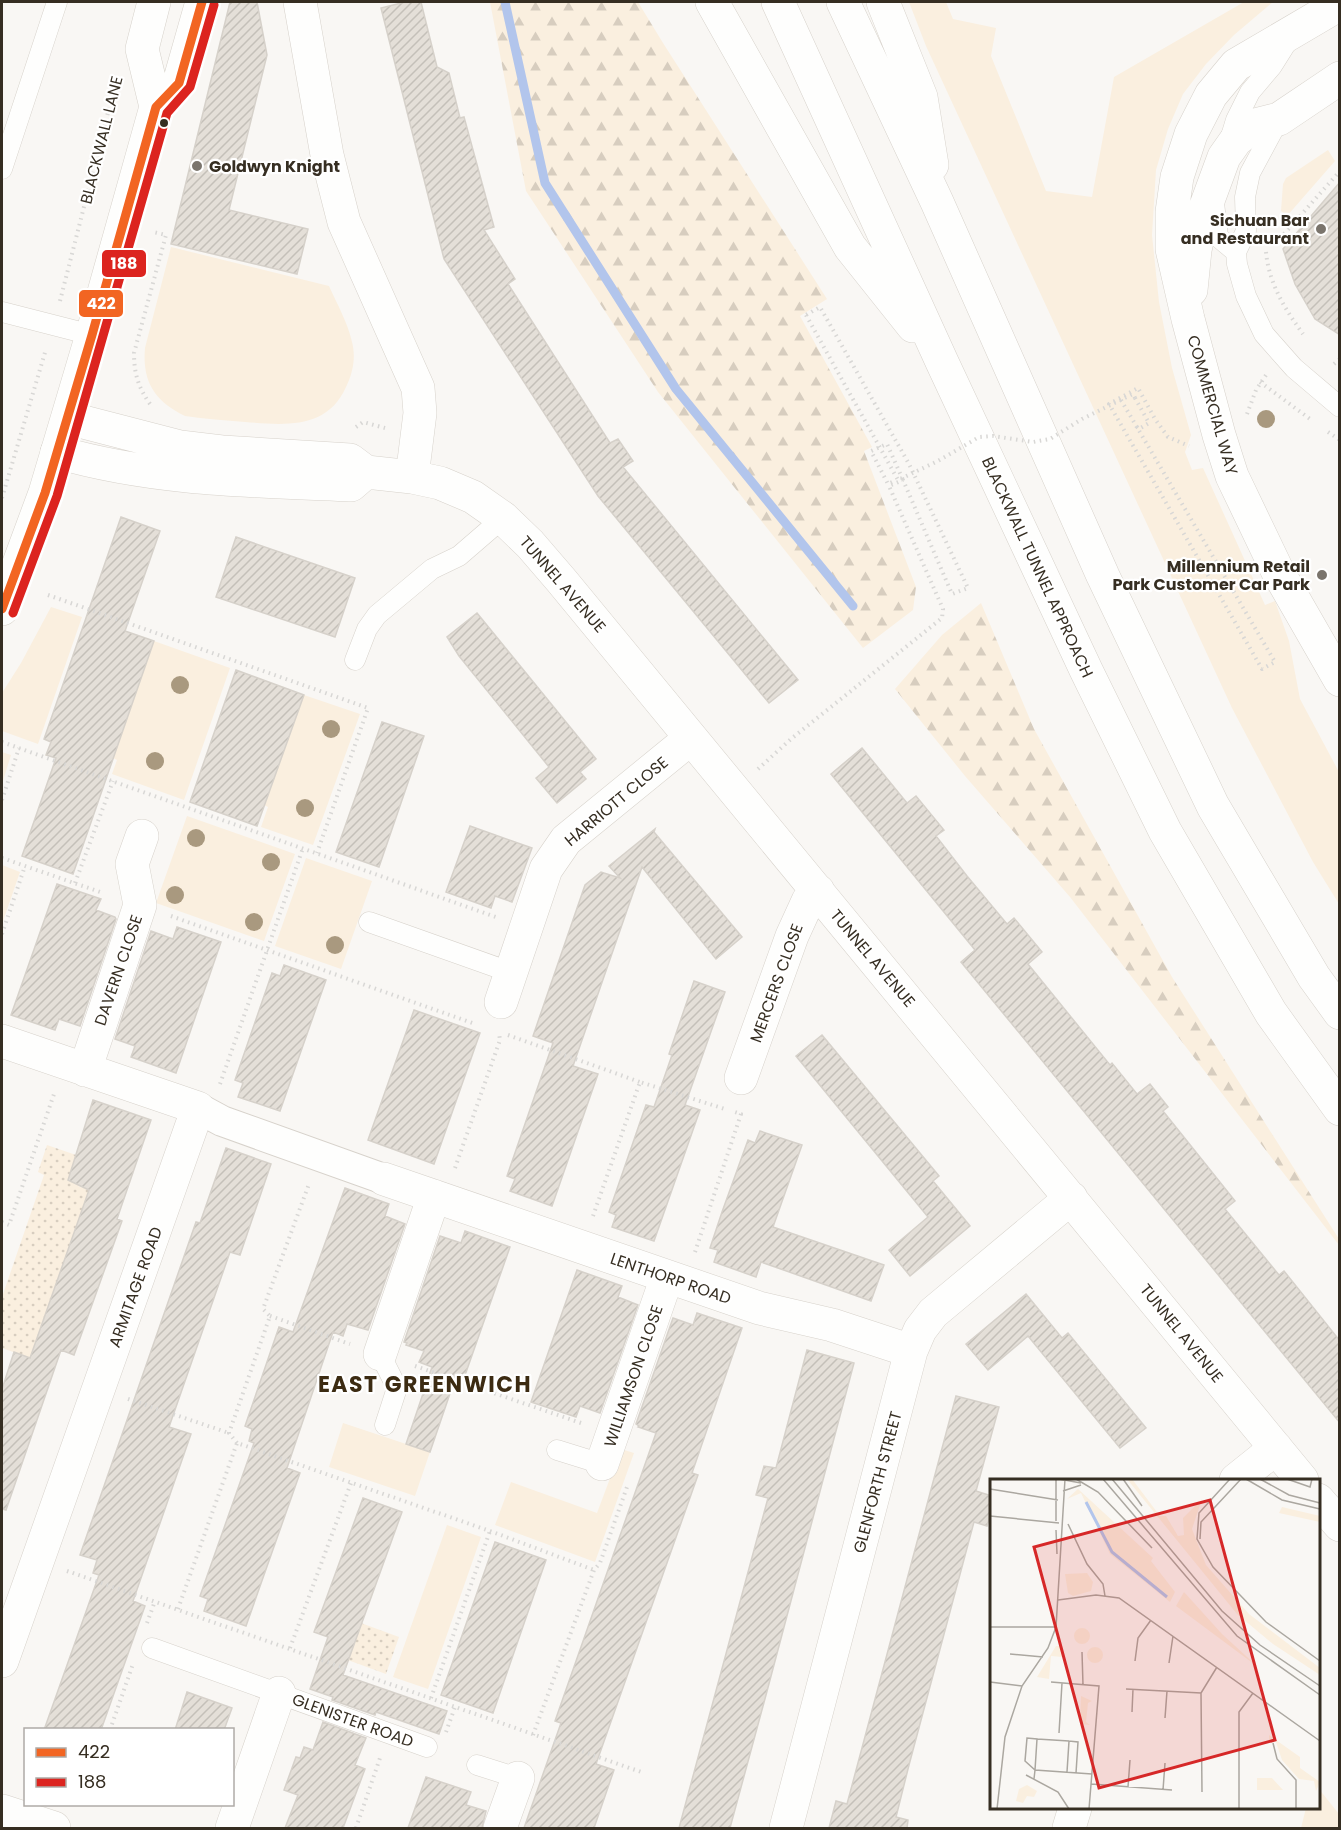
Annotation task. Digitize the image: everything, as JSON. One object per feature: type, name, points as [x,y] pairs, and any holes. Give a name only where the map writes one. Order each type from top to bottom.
[{"type":"main road","points":[[153,97],[142,49],[154,2]]},
{"type":"main road","points":[[2,606],[41,506],[93,335],[175,2]]},
{"type":"main road","points":[[153,97],[179,83],[202,2]]},
{"type":"main road","points":[[300,2],[327,155],[344,222],[418,388],[420,412],[412,477]]},
{"type":"main road","points":[[712,2],[850,247],[942,362]]},
{"type":"main road","name":"BLACKWALL TUNNEL APPROACH","points":[[778,2],[942,362],[1086,670],[1165,831],[1271,1013],[1340,1109]]},
{"type":"main road","points":[[843,2],[937,202],[1103,576],[1213,806],[1314,977],[1340,1013]]},
{"type":"main road","points":[[883,2],[921,98],[937,202]]},
{"type":"main road","name":"COMMERCIAL WAY","points":[[1338,5],[1236,65],[1211,95],[1191,134],[1177,177],[1172,212],[1172,249],[1188,319],[1232,476],[1278,572],[1340,681]]},
{"type":"main road","name":"COMMERCIAL WAY","points":[[1188,319],[1195,250],[1212,189],[1224,157],[1236,140],[1255,125],[1279,119],[1292,108],[1340,78]]},
{"type":"main road","name":"TUNNEL AVENUE","points":[[68,418],[180,447],[350,460],[366,472],[412,477],[440,483],[473,497],[503,518],[530,544],[561,580],[1301,1479]]},
{"type":"main road","points":[[57,452],[90,462],[179,476],[351,485],[366,472]]},
{"type":"main road","name":"HARRIOTT CLOSE","points":[[500,1017],[510,972],[546,869],[566,840],[692,738]]},
{"type":"main road","name":"DAVERN CLOSE","points":[[85,1070],[140,906],[132,864],[142,836]]},
{"type":"main road","name":"MERCERS CLOSE","points":[[741,1078],[792,936],[808,901],[818,891]]},
{"type":"main road","points":[[2,1041],[85,1070],[208,1101]]},
{"type":"main road","name":"ARMITAGE ROAD","points":[[2,1661],[208,1101]]},
{"type":"main road","name":"LENTHORP ROAD","points":[[384,1179],[439,1198],[680,1269],[759,1308],[832,1325],[911,1351]]},
{"type":"main road","points":[[380,1354],[439,1198]]},
{"type":"main road","name":"GLENFORTH STREET","points":[[786,1828],[911,1351],[920,1330],[933,1313],[1071,1198]]},
{"type":"main road","name":"WILLIAMSON CLOSE","points":[[616,1471],[613,1434],[680,1269]]},
{"type":"main road","points":[[1237,1479],[1276,1448]]},
{"type":"main road","points":[[1320,1502],[1340,1525]]},
{"type":"main road","name":"GLENISTER ROAD","points":[[232,1828],[279,1693]]},
{"type":"main road","points":[[500,1828],[518,1778]]},
{"type":"main road","points":[[1069,1828],[1074,1809]]},
{"type":"main road","points":[[2,1811],[54,1828]]},
{"type":"street","name":"LENTHORP ROAD","points":[[208,1101],[222,1121],[384,1179]]},
{"type":"lane","points":[[2,170],[57,2]]},
{"type":"lane","name":"COMMERCIAL WAY","points":[[1224,157],[1236,120],[1250,92],[1272,66],[1292,33]]},
{"type":"lane","name":"COMMERCIAL WAY","points":[[1236,252],[1246,231],[1245,196],[1250,173],[1279,119]]},
{"type":"lane","name":"COMMERCIAL WAY","points":[[1212,189],[1218,237],[1236,252],[1246,296],[1264,334],[1283,358],[1306,381],[1340,407]]},
{"type":"lane","points":[[2,312],[93,335]]},
{"type":"lane","points":[[355,660],[367,629],[377,615],[432,569],[459,556],[503,518]]},
{"type":"lane","points":[[369,922],[510,972]]},
{"type":"lane","points":[[380,1354],[397,1388],[384,1425]]},
{"type":"lane","name":"WILLIAMSON CLOSE","points":[[557,1450],[616,1471]]},
{"type":"lane","name":"GLENISTER ROAD","points":[[152,1648],[427,1747]]},
{"type":"lane","points":[[477,1765],[518,1778]]},
{"type":"path","name":"BLACKWALL LANE","points":[[66,278],[117,79]]},
{"type":"path","points":[[1276,243],[1340,171]]},
{"type":"path","points":[[83,213],[93,216]]},
{"type":"path","points":[[140,389],[134,371],[134,353],[166,235],[158,233]]},
{"type":"path","points":[[1265,250],[1277,295],[1305,338]]},
{"type":"path","points":[[901,480],[806,315],[820,307],[909,464],[968,588],[952,594],[887,444],[871,451],[888,484],[901,480]]},
{"type":"path","points":[[2,498],[47,345]]},
{"type":"path","points":[[1334,364],[1340,359]]},
{"type":"path","points":[[1266,374],[1260,382],[1315,423]]},
{"type":"path","points":[[751,775],[791,739],[942,618],[943,609],[889,486],[979,437],[993,436],[1033,442],[1050,439],[1138,388],[1168,437],[1194,448]]},
{"type":"path","points":[[1121,399],[1139,429],[1149,423],[1133,394],[1127,397],[1121,399],[1109,404],[1262,669],[1275,662],[1121,399]]},
{"type":"path","points":[[363,422],[389,430]]},
{"type":"path","points":[[1323,429],[1340,440]]},
{"type":"path","points":[[48,595],[368,708],[317,853]]},
{"type":"path","points":[[2,742],[500,918]]},
{"type":"path","points":[[2,800],[19,748]]},
{"type":"path","points":[[75,883],[113,781]]},
{"type":"path","points":[[208,1101],[267,950],[303,848]]},
{"type":"path","points":[[2,858],[106,894]]},
{"type":"path","points":[[2,934],[25,866]]},
{"type":"path","points":[[168,915],[476,1024]]},
{"type":"path","points":[[439,1198],[500,1040],[500,1017],[640,1082],[741,1114],[680,1269]]},
{"type":"path","points":[[590,1226],[640,1082]]},
{"type":"path","points":[[2,1222],[9,1225],[54,1093]]},
{"type":"path","points":[[320,1155],[263,1309],[270,1316],[613,1434]]},
{"type":"path","points":[[229,1433],[270,1316]]},
{"type":"path","points":[[123,1397],[229,1433],[237,1443],[490,1531],[594,1570]]},
{"type":"path","points":[[178,1609],[237,1443]]},
{"type":"path","points":[[533,1735],[594,1570],[600,1563],[616,1471]]},
{"type":"path","points":[[290,1648],[351,1483]]},
{"type":"path","points":[[431,1698],[490,1531]]},
{"type":"path","points":[[38,1560],[644,1773]]},
{"type":"path","points":[[356,1828],[381,1757]]},
{"type":"green space","points":[[490,2],[638,2],[827,299],[800,316],[872,447],[864,451],[916,587],[913,610],[863,648],[658,392],[526,191]]},
{"type":"green space","points":[[909,2],[946,2],[953,19],[996,28],[991,56],[1046,191],[1092,197],[1114,77],[1244,2],[1273,2],[1234,35],[1206,64],[1183,94],[1168,129],[1156,170],[1152,235],[1159,302],[1172,368],[1191,435],[1185,452],[1192,470],[1203,468],[1265,605],[1275,601],[1289,641],[1300,699],[1339,772],[1339,904],[1313,862],[1232,708],[926,46]]},
{"type":"green space","points":[[1328,150],[1335,161],[1287,216],[1281,211],[1283,184],[1286,178]]},
{"type":"green space","points":[[171,247],[329,286],[348,328],[354,353],[350,376],[338,401],[316,418],[303,422],[275,424],[185,416],[158,397],[148,381],[145,348]]},
{"type":"green space","points":[[981,603],[1034,729],[1172,977],[1339,1239],[1339,1245],[1070,897],[965,776],[895,689],[942,635]]},
{"type":"green space","points":[[51,607],[82,617],[38,744],[2,731],[2,693]]},
{"type":"green space","points":[[154,641],[230,668],[184,800],[112,774],[117,760],[113,758]]},
{"type":"green space","points":[[304,695],[360,714],[313,845],[261,827],[268,807],[264,805]]},
{"type":"green space","points":[[2,752],[11,755],[2,784]]},
{"type":"green space","points":[[187,816],[295,854],[264,941],[156,903]]},
{"type":"green space","points":[[306,858],[372,881],[341,969],[275,946]]},
{"type":"green space","points":[[2,865],[20,872],[2,924]]},
{"type":"green space","points":[[47,1145],[76,1155],[68,1180],[78,1186],[118,1200],[37,1342],[61,1350],[55,1367],[2,1348],[2,1297],[44,1175],[38,1172]]},
{"type":"green space","points":[[343,1423],[430,1452],[415,1496],[329,1467]]},
{"type":"green space","points":[[621,1449],[634,1453],[595,1562],[495,1525],[511,1482],[597,1513]]},
{"type":"green space","points":[[447,1525],[481,1537],[428,1689],[393,1677]]},
{"type":"green space","points":[[361,1623],[399,1637],[386,1674],[345,1659]]},
{"type":"green space","points":[[1320,1790],[1339,1814],[1339,1828],[1301,1828],[1306,1809],[1320,1809]]},
{"type":"building","points":[[230,2],[257,2],[267,55],[229,210],[308,229],[297,274],[171,244]]},
{"type":"building","points":[[405,2],[421,2],[437,67],[449,73],[460,118],[464,117],[494,227],[484,230],[515,279],[508,284],[610,443],[618,439],[633,461],[623,467],[798,680],[769,703],[598,496],[444,259],[381,8]]},
{"type":"building","points":[[1340,182],[1340,335],[1315,319],[1295,284],[1283,249]]},
{"type":"building","points":[[121,517],[160,531],[125,631],[154,641],[73,874],[22,856],[56,758],[46,755],[51,742],[44,739]]},
{"type":"building","points":[[236,537],[355,578],[335,637],[216,597]]},
{"type":"building","points":[[477,613],[596,759],[580,772],[586,779],[557,803],[536,778],[549,767],[459,656],[447,637]]},
{"type":"building","points":[[236,670],[304,695],[257,826],[190,802]]},
{"type":"building","points":[[382,722],[424,736],[379,867],[336,852]]},
{"type":"building","points":[[862,748],[907,803],[916,796],[944,830],[936,836],[967,876],[1007,924],[1014,918],[1042,952],[1028,964],[1110,1065],[1112,1063],[1137,1094],[1150,1084],[1168,1107],[1163,1111],[1235,1201],[1225,1209],[1279,1275],[1284,1271],[1340,1341],[1340,1423],[961,962],[975,950],[831,774]]},
{"type":"building","points":[[470,826],[532,848],[512,902],[495,896],[491,908],[446,892]]},
{"type":"building","points":[[655,829],[654,832],[742,937],[716,959],[642,867],[573,1066],[598,1074],[552,1206],[510,1191],[515,1179],[507,1176],[553,1043],[533,1036],[585,885],[601,872],[620,878],[609,866]]},
{"type":"building","points":[[57,884],[101,899],[96,910],[116,919],[80,1026],[59,1019],[55,1030],[11,1015]]},
{"type":"building","points":[[177,927],[221,942],[176,1073],[131,1057],[135,1046],[115,1039],[151,931],[173,939]]},
{"type":"building","points":[[284,965],[326,980],[280,1111],[238,1097],[243,1083],[235,1080],[272,973],[280,976]]},
{"type":"building","points":[[694,981],[725,992],[685,1105],[700,1110],[654,1241],[612,1227],[616,1215],[609,1212],[646,1105],[654,1107]]},
{"type":"building","points":[[414,1010],[480,1033],[434,1164],[368,1140]]},
{"type":"building","points":[[822,1035],[939,1176],[933,1181],[970,1226],[910,1276],[889,1250],[928,1217],[796,1056]]},
{"type":"building","points":[[93,1100],[151,1120],[117,1219],[122,1221],[74,1355],[61,1350],[6,1510],[2,1509],[2,1389],[14,1352],[30,1358],[89,1190],[68,1180]]},
{"type":"building","points":[[760,1131],[802,1145],[773,1227],[884,1265],[871,1301],[761,1262],[756,1277],[714,1262],[718,1250],[710,1248],[722,1212],[748,1140],[755,1143]]},
{"type":"building","points":[[226,1148],[271,1164],[240,1255],[230,1252],[169,1427],[191,1434],[133,1601],[145,1606],[102,1728],[45,1728],[99,1575],[93,1573],[97,1560],[80,1555],[196,1222],[200,1223]]},
{"type":"building","points":[[345,1188],[389,1204],[385,1216],[405,1224],[368,1330],[347,1324],[343,1336],[333,1332],[287,1468],[300,1473],[246,1626],[204,1611],[208,1599],[200,1596],[254,1443],[249,1441],[252,1429],[245,1426],[279,1327],[293,1332]]},
{"type":"building","points":[[465,1231],[510,1247],[464,1378],[456,1376],[430,1452],[406,1444],[432,1367],[419,1362],[424,1351],[406,1345],[407,1343],[404,1342],[440,1236],[461,1243]]},
{"type":"building","points":[[577,1270],[622,1286],[618,1297],[638,1305],[600,1413],[580,1406],[576,1417],[531,1402]]},
{"type":"building","points":[[1026,1294],[1062,1338],[1068,1333],[1146,1428],[1120,1448],[1028,1336],[988,1370],[966,1344]]},
{"type":"building","points":[[697,1313],[742,1328],[692,1473],[698,1475],[596,1764],[614,1770],[594,1828],[524,1828],[561,1723],[555,1721],[656,1433],[638,1427],[636,1424],[673,1318],[693,1325]]},
{"type":"building","points":[[807,1350],[854,1363],[766,1695],[730,1828],[679,1828],[768,1498],[756,1495],[764,1466],[776,1468]]},
{"type":"building","points":[[956,1396],[999,1407],[976,1491],[990,1495],[990,1516],[987,1526],[974,1522],[909,1765],[896,1817],[908,1820],[907,1828],[829,1828],[836,1801],[847,1804]]},
{"type":"building","points":[[363,1498],[402,1512],[343,1675],[447,1711],[439,1734],[376,1712],[375,1715],[332,1700],[333,1697],[310,1689],[328,1637],[314,1632]]},
{"type":"building","points":[[495,1542],[546,1560],[493,1713],[441,1695]]},
{"type":"building","points":[[187,1692],[232,1708],[225,1728],[176,1728]]},
{"type":"building","points":[[323,1722],[366,1738],[355,1765],[365,1769],[343,1828],[285,1828],[298,1795],[284,1790],[296,1757],[300,1758],[304,1747],[313,1750]]},
{"type":"building","points":[[426,1777],[471,1792],[466,1805],[486,1811],[482,1828],[408,1828]]},
{"type":"waterway","points":[[505,2],[545,183],[676,389],[853,606]]},
{"type":"transit line","name":"422","points":[[2,609],[45,493],[156,107],[179,83],[202,2]]},
{"type":"transit line","name":"188","points":[[13,613],[57,496],[167,113],[190,87],[214,5]]},
{"type":"place","name":"Goldwyn Knight","points":[[197,166]]},
{"type":"place","name":"Sichuan Bar and Restaurant","points":[[1321,229]]},
{"type":"place","name":"Millennium Retail Park Customer Car Park","points":[[1322,575]]},
{"type":"district","name":"EAST GREENWICH","points":[[425,1384]]}]
